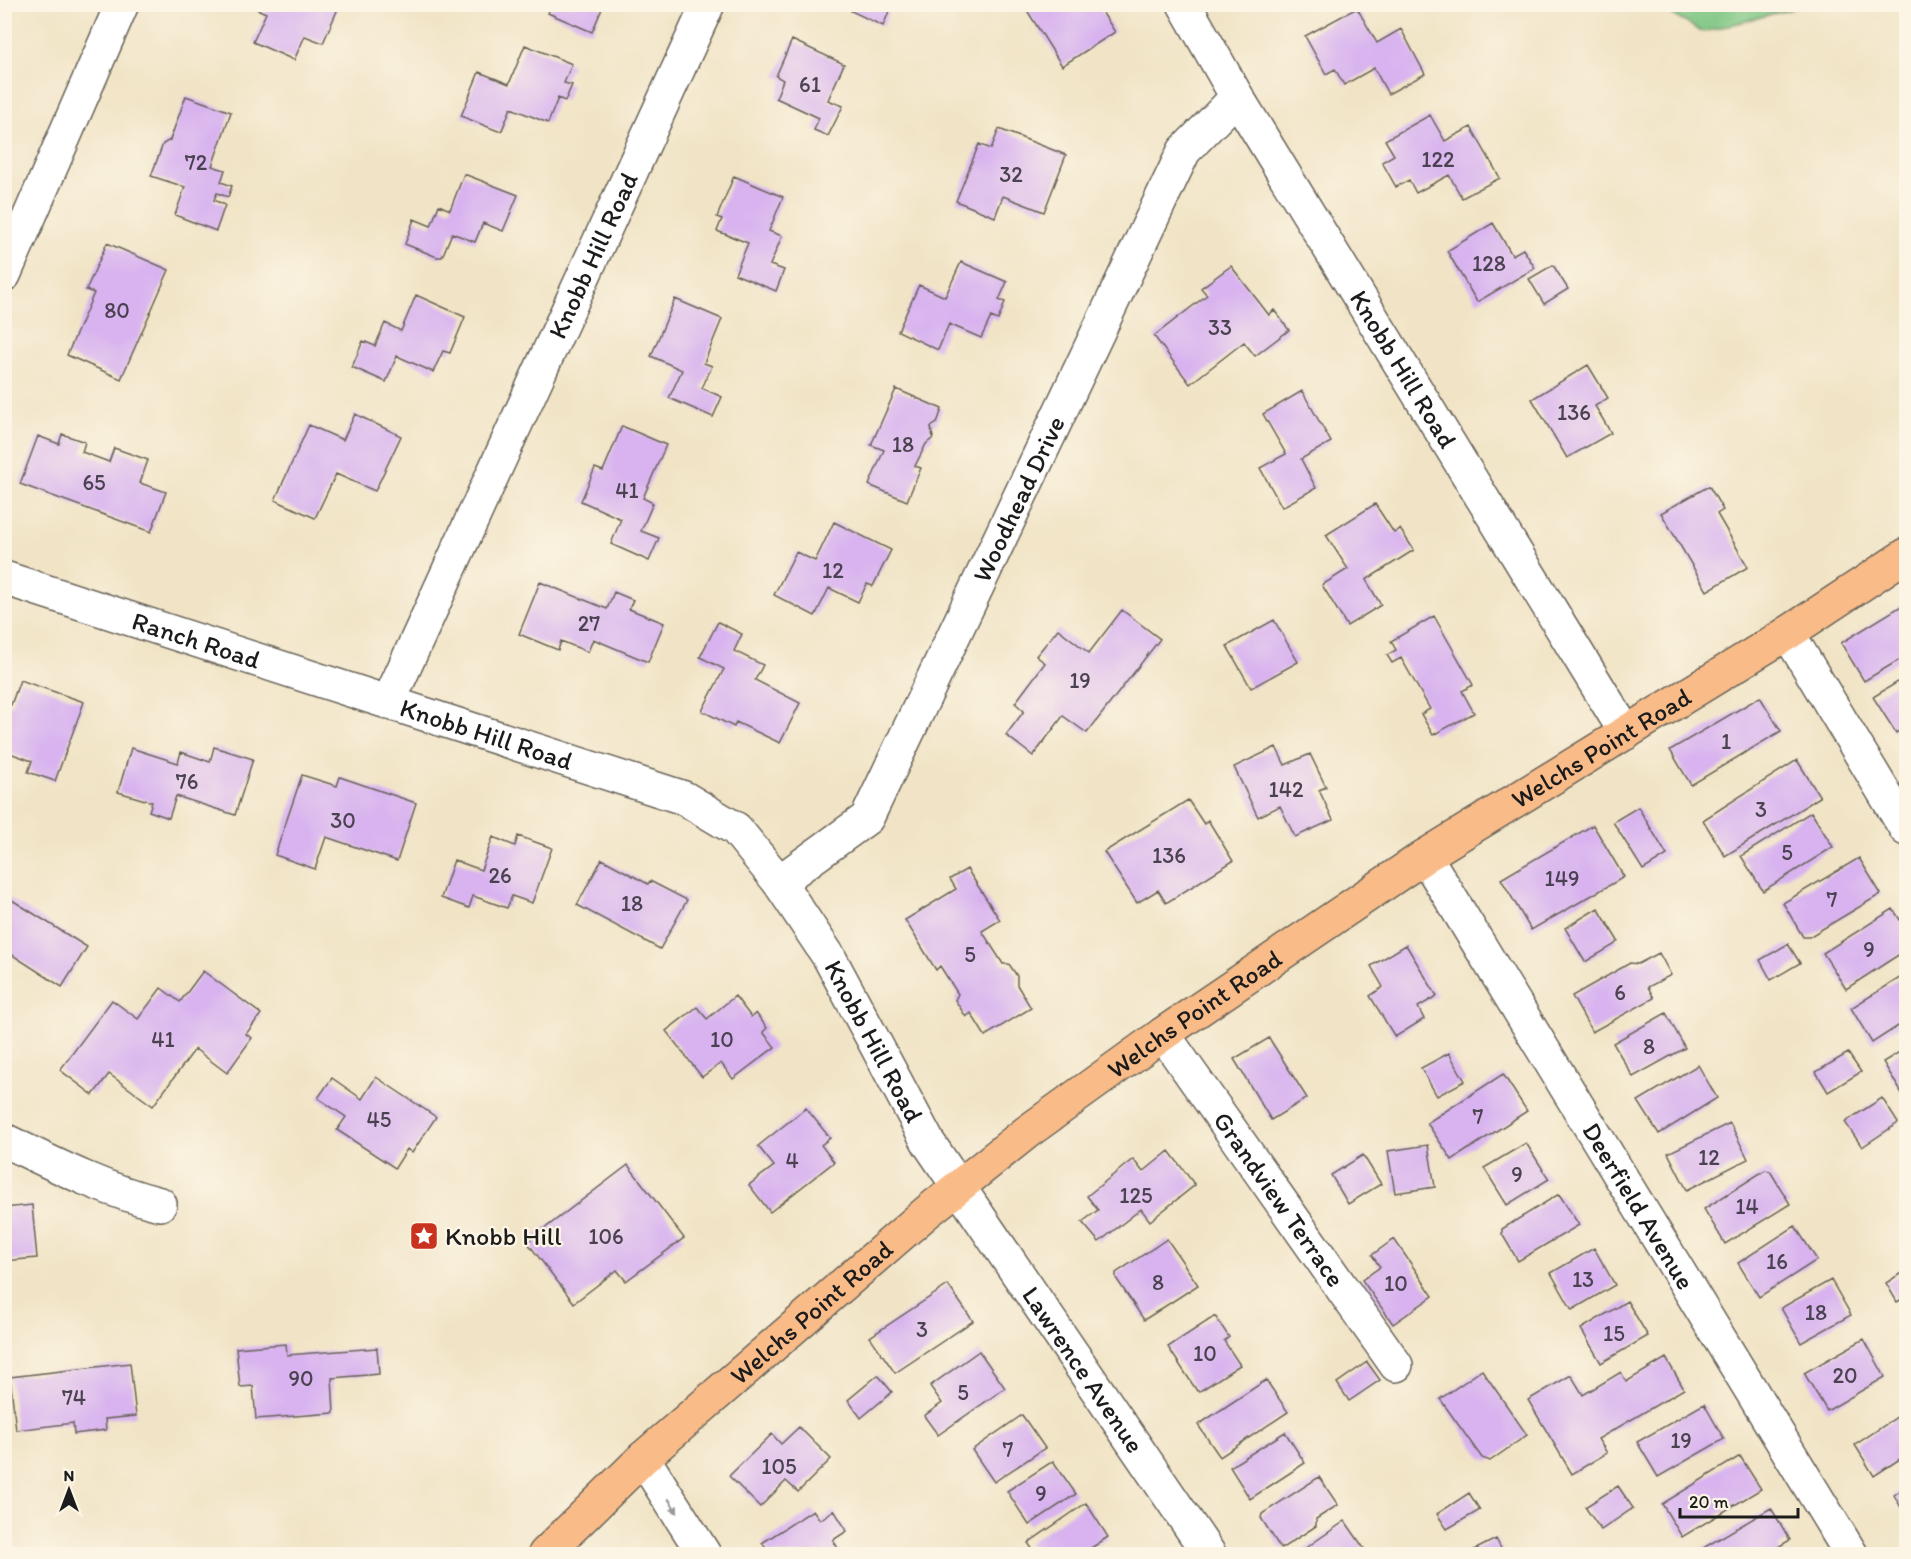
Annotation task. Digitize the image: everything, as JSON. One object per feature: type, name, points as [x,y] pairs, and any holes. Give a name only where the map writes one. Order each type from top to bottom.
[{"type":"main road","name":"Welchs Point Road","points":[[545,1554],[643,1458],[958,1186],[1027,1132],[1163,1034],[1425,856],[1788,633],[1906,555]]},
{"type":"street","points":[[4,275],[122,4]]},
{"type":"street","name":"Knobb Hill Road","points":[[708,4],[389,701],[684,798],[735,829],[779,882],[829,957],[928,1142],[958,1186]]},
{"type":"street","name":"Knobb Hill Road","points":[[1184,4],[1237,97],[1626,733]]},
{"type":"street","name":"Woodhead Drive","points":[[779,882],[867,818],[1184,151],[1237,97]]},
{"type":"street","name":"Ranch Road","points":[[4,578],[389,701]]},
{"type":"street","points":[[1788,633],[1906,829]]},
{"type":"street","name":"Deerfield Avenue","points":[[1425,856],[1851,1554]]},
{"type":"street","name":"Grandview Terrace","points":[[1163,1034],[1396,1365]]},
{"type":"street","points":[[4,1140],[82,1178],[160,1204]]},
{"type":"street","name":"Lawrence Avenue","points":[[958,1186],[1209,1554]]},
{"type":"street","points":[[643,1458],[704,1554]]},
{"type":"green space","points":[[1654,5],[1797,5],[1792,9],[1703,32]]},
{"type":"building","points":[[245,4],[340,4],[323,43],[305,36],[294,60],[253,42],[266,13]]},
{"type":"building","points":[[552,4],[604,4],[592,32],[548,13]]},
{"type":"building","points":[[854,4],[892,4],[883,26],[851,11]]},
{"type":"building","points":[[1023,4],[1097,4],[1115,32],[1062,66]]},
{"type":"building","points":[[1357,8],[1377,43],[1401,29],[1425,74],[1388,94],[1374,68],[1344,85],[1335,69],[1326,74],[1305,36]]},
{"type":"building","points":[[792,40],[844,64],[828,100],[843,106],[828,136],[814,130],[819,118],[776,98],[783,80],[776,76]]},
{"type":"building","points":[[525,45],[572,64],[564,83],[572,85],[565,101],[558,98],[548,123],[511,108],[502,130],[498,131],[461,116],[479,72],[509,84]]},
{"type":"building","points":[[186,96],[231,112],[212,166],[225,170],[221,182],[232,186],[228,197],[217,193],[214,200],[225,205],[216,231],[175,215],[185,187],[151,176],[163,144],[170,140]]},
{"type":"building","points":[[1430,115],[1445,141],[1471,127],[1500,178],[1462,198],[1449,175],[1416,193],[1409,180],[1396,187],[1382,162],[1394,155],[1385,140]]},
{"type":"building","points":[[999,129],[1066,155],[1044,212],[1003,196],[995,217],[956,201],[979,144],[991,149]]},
{"type":"building","points":[[464,174],[518,195],[503,231],[483,223],[475,242],[452,233],[442,257],[405,244],[414,219],[431,226],[439,205],[450,210]]},
{"type":"building","points":[[734,176],[783,197],[769,231],[782,236],[770,265],[784,270],[776,291],[735,274],[748,243],[717,231],[722,219],[717,217]]},
{"type":"building","points":[[1493,223],[1512,255],[1523,249],[1535,268],[1477,302],[1447,251]]},
{"type":"building","points":[[107,243],[169,270],[121,379],[67,355],[94,293],[86,290]]},
{"type":"building","points":[[961,262],[1007,282],[999,300],[1005,302],[998,320],[991,317],[981,338],[949,324],[938,350],[898,331],[919,285],[945,297]]},
{"type":"building","points":[[1553,265],[1568,289],[1544,304],[1529,279]]},
{"type":"building","points":[[1231,266],[1269,315],[1274,310],[1289,330],[1255,356],[1244,342],[1190,384],[1154,336],[1207,295],[1201,288]]},
{"type":"building","points":[[416,295],[465,317],[450,353],[443,351],[433,372],[397,356],[386,382],[352,367],[363,341],[375,346],[385,323],[401,331]]},
{"type":"building","points":[[675,299],[722,319],[704,363],[712,366],[702,388],[722,397],[713,417],[669,398],[682,370],[651,356]]},
{"type":"building","points":[[1588,365],[1608,398],[1595,406],[1611,433],[1567,458],[1532,399]]},
{"type":"building","points":[[896,389],[942,409],[937,423],[931,427],[933,438],[926,444],[915,466],[921,468],[907,501],[869,485],[884,450],[871,445]]},
{"type":"building","points":[[1302,391],[1331,442],[1301,459],[1316,488],[1282,507],[1260,468],[1286,454],[1263,414]]},
{"type":"building","points":[[355,414],[401,436],[375,491],[336,474],[315,518],[275,500],[309,425],[343,440]]},
{"type":"building","points":[[622,426],[666,445],[643,498],[653,503],[641,531],[659,538],[649,561],[611,544],[621,519],[581,501],[595,468],[603,471]]},
{"type":"building","points":[[62,434],[85,442],[82,452],[109,462],[114,448],[148,460],[140,483],[166,492],[151,532],[20,484],[38,436],[59,444]]},
{"type":"building","points":[[1709,486],[1723,510],[1717,514],[1748,567],[1707,591],[1661,513]]},
{"type":"building","points":[[1375,504],[1394,533],[1400,529],[1414,550],[1366,580],[1381,605],[1347,626],[1322,585],[1348,569],[1326,535]]},
{"type":"building","points":[[834,522],[891,550],[873,586],[867,584],[858,602],[829,588],[815,616],[774,595],[796,552],[815,561]]},
{"type":"building","points":[[540,582],[607,609],[614,592],[633,600],[629,609],[664,623],[648,662],[593,639],[588,652],[561,641],[558,650],[519,634]]},
{"type":"building","points":[[1906,603],[1906,656],[1864,681],[1841,643]]},
{"type":"building","points":[[1122,610],[1160,639],[1087,733],[1063,716],[1033,756],[1006,735],[1024,711],[1015,703],[1045,663],[1036,656],[1058,629],[1089,653]]},
{"type":"building","points":[[1434,616],[1473,685],[1462,691],[1474,713],[1433,735],[1421,714],[1430,709],[1401,658],[1392,663],[1387,655],[1396,650],[1391,641]]},
{"type":"building","points":[[1274,620],[1298,662],[1251,688],[1227,646]]},
{"type":"building","points":[[718,622],[742,634],[734,651],[763,665],[755,680],[800,703],[780,743],[736,722],[734,727],[702,711],[724,669],[700,657]]},
{"type":"building","points":[[1906,677],[1906,727],[1896,733],[1873,697]]},
{"type":"building","points":[[20,680],[84,702],[55,781],[28,772],[32,761],[4,751],[4,703],[11,705]]},
{"type":"building","points":[[1760,697],[1781,731],[1691,785],[1670,750]]},
{"type":"building","points":[[214,747],[253,759],[235,815],[176,796],[169,818],[149,811],[152,802],[118,792],[131,748],[178,763],[181,752],[210,762]]},
{"type":"building","points":[[1276,747],[1285,765],[1310,754],[1326,787],[1319,790],[1333,820],[1295,837],[1280,806],[1258,817],[1234,767]]},
{"type":"building","points":[[1797,760],[1820,797],[1725,856],[1703,820]]},
{"type":"building","points":[[302,775],[337,786],[340,777],[416,803],[397,861],[326,837],[315,869],[275,855]]},
{"type":"building","points":[[1188,800],[1204,824],[1208,820],[1233,861],[1166,903],[1158,890],[1137,903],[1104,852]]},
{"type":"building","points":[[1638,807],[1667,855],[1643,870],[1613,822]]},
{"type":"building","points":[[1811,812],[1833,847],[1763,891],[1741,856]]},
{"type":"building","points":[[1593,825],[1624,877],[1531,930],[1501,879]]},
{"type":"building","points":[[518,836],[552,848],[532,903],[512,896],[507,908],[473,896],[469,908],[441,898],[454,860],[481,870],[493,837],[515,846]]},
{"type":"building","points":[[1859,858],[1881,894],[1809,937],[1803,937],[1783,903]]},
{"type":"building","points":[[602,859],[648,884],[650,881],[687,900],[660,949],[577,905]]},
{"type":"building","points":[[967,869],[1000,920],[982,931],[1003,964],[1009,964],[1017,976],[1017,985],[1031,1008],[985,1036],[971,1013],[966,1017],[955,1000],[958,994],[940,966],[936,970],[905,920],[956,889],[950,879]]},
{"type":"building","points":[[4,895],[87,947],[62,987],[11,954],[4,964]]},
{"type":"building","points":[[1598,908],[1618,941],[1585,962],[1565,928]]},
{"type":"building","points":[[1893,909],[1906,929],[1906,950],[1846,989],[1823,953]]},
{"type":"building","points":[[1788,944],[1800,963],[1771,980],[1760,960]]},
{"type":"building","points":[[1406,945],[1437,996],[1418,1007],[1424,1019],[1395,1037],[1370,996],[1383,987],[1371,966]]},
{"type":"building","points":[[1659,953],[1671,975],[1648,987],[1654,998],[1592,1032],[1572,996],[1630,963],[1638,964]]},
{"type":"building","points":[[203,971],[261,1014],[246,1034],[252,1038],[227,1073],[195,1049],[153,1106],[109,1074],[93,1095],[60,1070],[112,1000],[138,1019],[161,988],[180,1002]]},
{"type":"building","points":[[1906,974],[1906,1021],[1872,1043],[1851,1008]]},
{"type":"building","points":[[735,996],[751,1017],[756,1013],[767,1028],[763,1032],[775,1047],[733,1079],[721,1063],[702,1077],[666,1031],[697,1007],[707,1019]]},
{"type":"building","points":[[1666,1013],[1685,1048],[1633,1077],[1613,1043]]},
{"type":"building","points":[[1269,1038],[1307,1098],[1271,1120],[1234,1059]]},
{"type":"building","points":[[1906,1048],[1906,1100],[1883,1062]]},
{"type":"building","points":[[1449,1053],[1465,1081],[1437,1096],[1421,1068]]},
{"type":"building","points":[[1848,1053],[1861,1072],[1828,1092],[1816,1072]]},
{"type":"building","points":[[1698,1065],[1717,1098],[1659,1134],[1638,1101]]},
{"type":"building","points":[[1503,1074],[1527,1111],[1452,1160],[1427,1123]]},
{"type":"building","points":[[376,1077],[436,1117],[412,1153],[407,1149],[395,1168],[337,1130],[346,1117],[318,1098],[332,1078],[362,1099]]},
{"type":"building","points":[[1882,1098],[1898,1123],[1862,1147],[1845,1122]]},
{"type":"building","points":[[806,1108],[830,1138],[821,1145],[834,1162],[770,1212],[749,1185],[774,1166],[758,1146]]},
{"type":"building","points":[[1730,1123],[1748,1159],[1687,1190],[1668,1153]]},
{"type":"building","points":[[1526,1143],[1549,1179],[1507,1205],[1484,1168]]},
{"type":"building","points":[[1428,1145],[1435,1187],[1395,1193],[1388,1151]]},
{"type":"building","points":[[1169,1151],[1195,1185],[1150,1221],[1141,1209],[1099,1242],[1082,1222],[1098,1210],[1087,1196],[1133,1159],[1143,1172]]},
{"type":"building","points":[[1363,1155],[1381,1184],[1348,1204],[1331,1175]]},
{"type":"building","points":[[628,1165],[684,1238],[626,1281],[617,1270],[574,1303],[527,1242]]},
{"type":"building","points":[[1765,1170],[1770,1171],[1790,1204],[1725,1244],[1704,1209]]},
{"type":"building","points":[[1559,1194],[1579,1225],[1518,1261],[1502,1234],[1502,1229]]},
{"type":"building","points":[[32,1205],[37,1258],[4,1261],[4,1208]]},
{"type":"building","points":[[1795,1226],[1817,1260],[1759,1297],[1738,1263]]},
{"type":"building","points":[[1167,1239],[1198,1285],[1144,1320],[1116,1278],[1116,1273]]},
{"type":"building","points":[[1394,1239],[1433,1296],[1393,1324],[1362,1280],[1380,1267],[1372,1255]]},
{"type":"building","points":[[1594,1248],[1615,1285],[1572,1310],[1551,1273]]},
{"type":"building","points":[[1906,1270],[1906,1297],[1897,1302],[1886,1283]]},
{"type":"building","points":[[1831,1280],[1851,1315],[1801,1343],[1781,1308]]},
{"type":"building","points":[[948,1285],[973,1321],[895,1373],[870,1337]]},
{"type":"building","points":[[1627,1301],[1648,1336],[1601,1363],[1581,1329]]},
{"type":"building","points":[[1215,1316],[1229,1337],[1224,1341],[1240,1365],[1197,1391],[1168,1347]]},
{"type":"building","points":[[1864,1339],[1885,1377],[1827,1411],[1804,1373]]},
{"type":"building","points":[[286,1344],[287,1355],[377,1348],[379,1374],[332,1378],[334,1413],[256,1419],[253,1386],[240,1387],[236,1348]]},
{"type":"building","points":[[979,1351],[1005,1388],[938,1435],[924,1416],[942,1403],[930,1386]]},
{"type":"building","points":[[1666,1358],[1684,1389],[1598,1439],[1607,1453],[1572,1474],[1528,1400],[1571,1375],[1583,1395],[1621,1372],[1626,1382]]},
{"type":"building","points":[[1367,1362],[1380,1380],[1349,1401],[1337,1383]]},
{"type":"building","points":[[130,1363],[136,1416],[105,1419],[106,1430],[74,1434],[73,1423],[16,1430],[10,1377]]},
{"type":"building","points":[[1482,1370],[1527,1435],[1490,1461],[1482,1458],[1440,1399]]},
{"type":"building","points":[[878,1375],[892,1392],[861,1418],[848,1400]]},
{"type":"building","points":[[1266,1380],[1288,1412],[1220,1457],[1198,1425]]},
{"type":"building","points":[[1704,1404],[1724,1439],[1658,1477],[1637,1442]]},
{"type":"building","points":[[1906,1411],[1906,1455],[1874,1476],[1855,1445]]},
{"type":"building","points":[[1022,1415],[1045,1448],[994,1482],[972,1450]]},
{"type":"building","points":[[799,1427],[831,1459],[798,1492],[786,1481],[760,1507],[729,1476],[772,1434],[781,1444]]},
{"type":"building","points":[[1285,1432],[1305,1463],[1250,1499],[1230,1467]]},
{"type":"building","points":[[1740,1456],[1761,1489],[1682,1537],[1662,1504]]},
{"type":"building","points":[[1053,1461],[1076,1494],[1029,1525],[1007,1491]]},
{"type":"building","points":[[1319,1477],[1338,1505],[1316,1519],[1316,1526],[1281,1549],[1261,1518],[1262,1514]]},
{"type":"building","points":[[1618,1486],[1633,1508],[1601,1530],[1585,1507]]},
{"type":"building","points":[[1906,1487],[1906,1516],[1894,1495]]},
{"type":"building","points":[[1469,1493],[1480,1510],[1447,1529],[1437,1514]]},
{"type":"building","points":[[1086,1503],[1108,1537],[1082,1554],[1036,1554],[1028,1543]]},
{"type":"building","points":[[1771,1508],[1790,1540],[1778,1547],[1781,1551],[1775,1554],[1693,1554]]},
{"type":"building","points":[[813,1510],[820,1520],[834,1510],[847,1531],[833,1540],[840,1552],[836,1554],[770,1554],[762,1543]]},
{"type":"building","points":[[1345,1521],[1368,1554],[1297,1554]]},
{"type":"building","points":[[1496,1539],[1504,1554],[1466,1554]]},
{"type":"place","name":"Knobb Hill","points":[[424,1236]]}]
